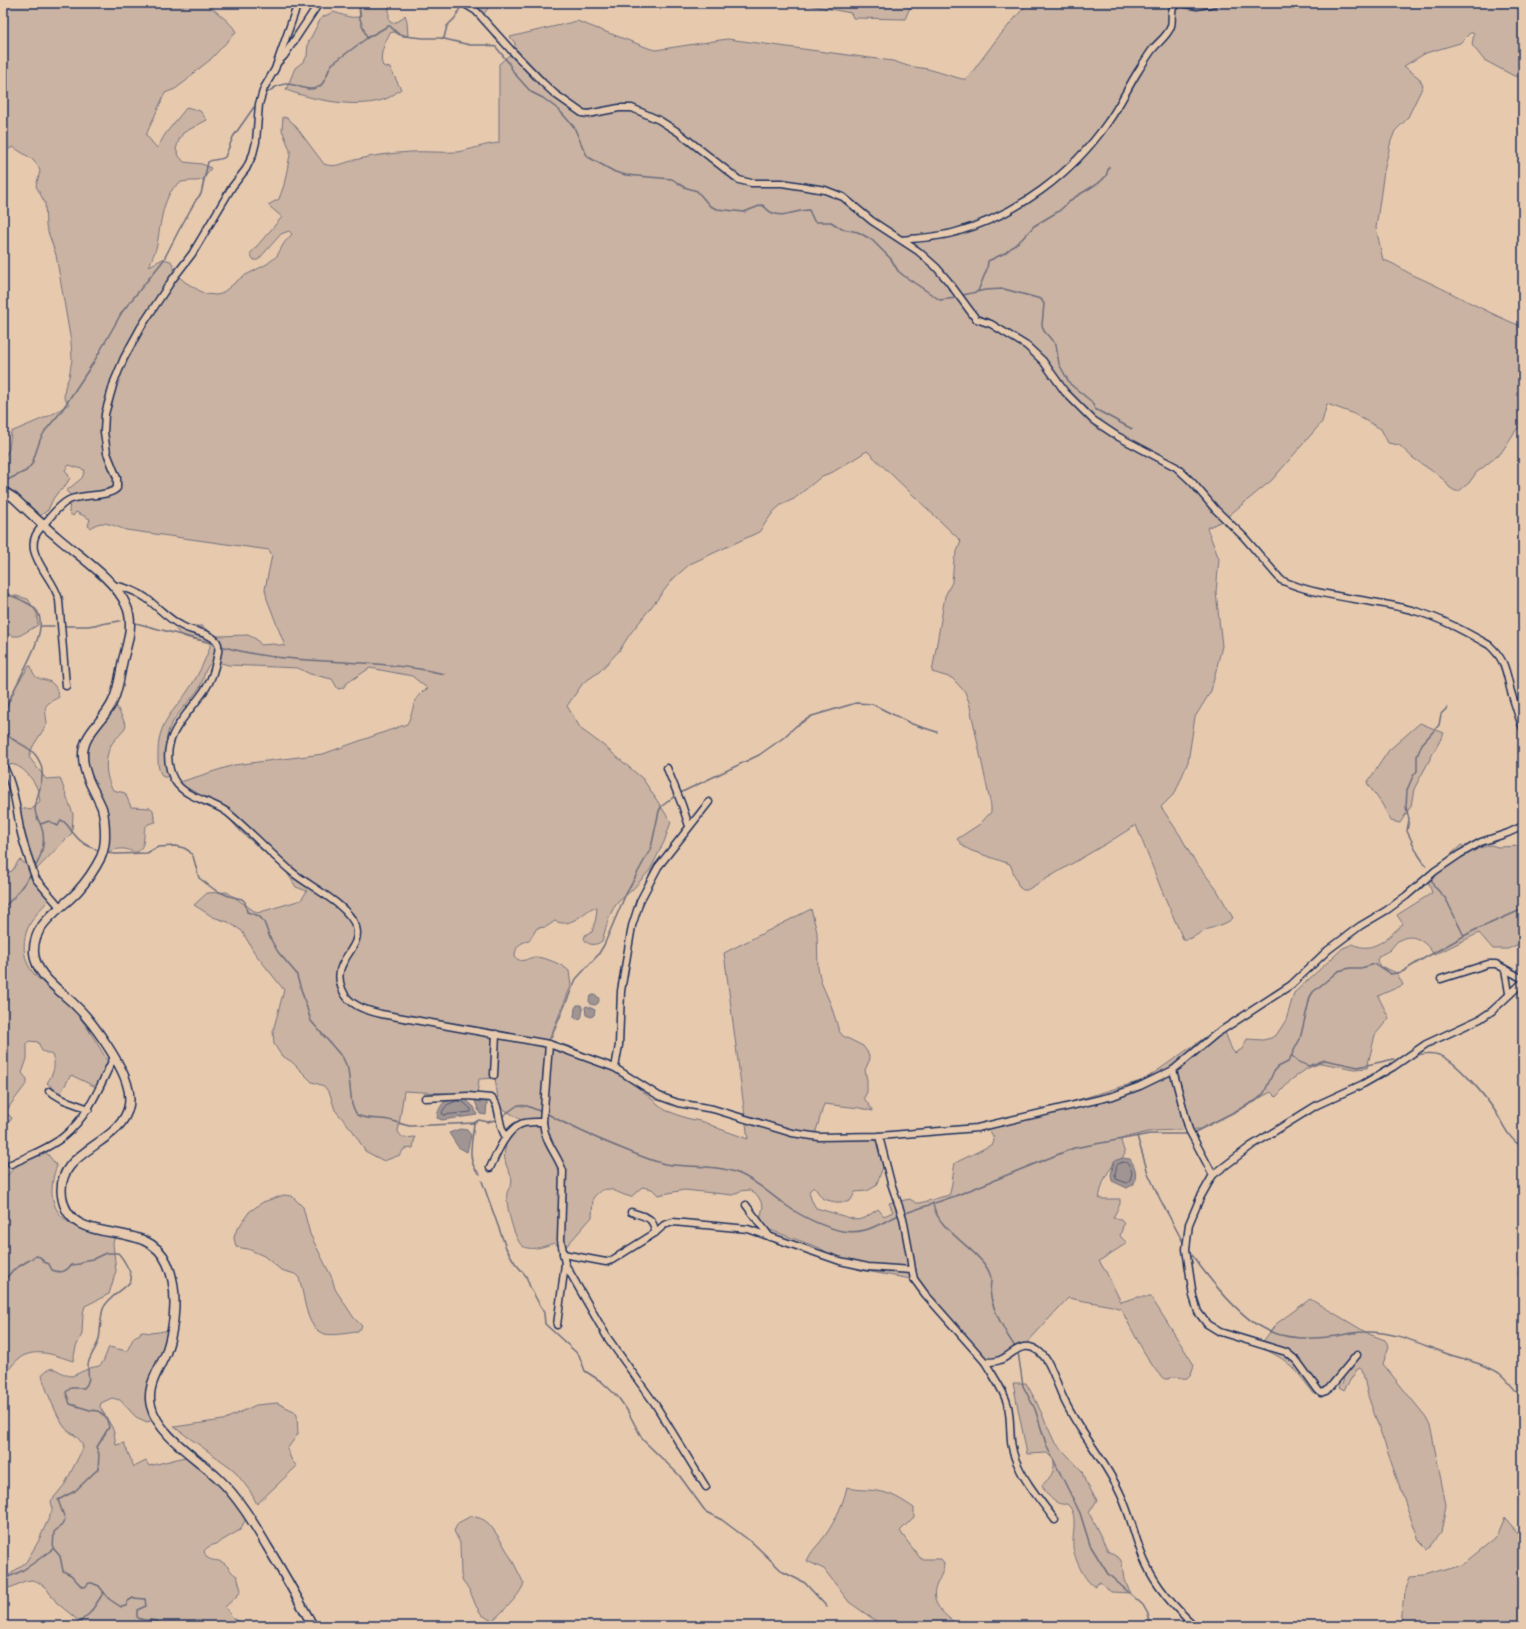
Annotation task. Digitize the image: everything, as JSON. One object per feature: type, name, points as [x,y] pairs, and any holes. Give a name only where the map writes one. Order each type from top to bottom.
[{"type":"main road","points":[[3,491],[14,498],[112,585],[126,604],[130,616],[130,633],[114,700],[86,740],[83,748],[83,758],[88,779],[103,812],[105,826],[104,849],[98,863],[77,891],[50,915],[42,925],[34,944],[34,958],[45,978],[85,1014],[114,1058],[128,1085],[130,1099],[128,1110],[122,1122],[109,1135],[80,1155],[68,1166],[62,1180],[61,1195],[65,1208],[75,1220],[89,1228],[140,1237],[159,1250],[166,1260],[171,1274],[174,1298],[172,1323],[167,1350],[152,1381],[150,1404],[153,1412],[156,1419],[171,1437],[220,1480],[232,1493],[253,1522],[313,1626]]},
{"type":"street","points":[[66,686],[58,596],[34,550],[35,533],[68,500],[76,497],[110,492],[116,488],[117,478],[107,454],[104,432],[105,414],[114,382],[124,358],[141,327],[172,280],[192,254],[232,187],[246,169],[256,142],[259,104],[264,88],[277,63],[298,3]]},
{"type":"street","points":[[277,63],[284,56],[319,3]]},
{"type":"street","points":[[462,3],[476,11],[543,83],[555,94],[582,113],[588,114],[620,108],[632,108],[659,120],[678,132],[739,180],[751,183],[782,183],[825,190],[843,197],[872,221],[902,240],[936,267],[976,319],[991,324],[1022,342],[1036,354],[1043,361],[1065,392],[1093,420],[1117,436],[1167,462],[1184,474],[1216,510],[1244,537],[1281,580],[1289,584],[1321,593],[1414,610],[1439,620],[1489,645],[1499,655],[1506,669],[1523,728]]},
{"type":"street","points":[[902,240],[934,237],[974,227],[1005,214],[1031,198],[1064,172],[1091,144],[1108,122],[1152,49],[1171,27],[1172,9],[1174,6],[1181,3],[1198,6],[1215,3]]},
{"type":"street","points":[[112,585],[140,594],[183,627],[207,635],[217,642],[218,650],[212,678],[187,712],[175,730],[170,741],[168,760],[173,777],[183,789],[227,812],[292,872],[341,908],[349,917],[356,927],[357,936],[354,945],[339,970],[339,981],[343,992],[352,1003],[365,1010],[381,1014],[549,1044],[615,1068],[658,1096],[678,1103],[713,1109],[792,1133],[819,1137],[879,1136],[977,1128],[1113,1096],[1140,1086],[1173,1070],[1216,1034],[1291,985],[1328,950],[1360,926],[1399,901],[1441,867],[1481,842],[1508,833],[1523,826]]},
{"type":"street","points":[[3,765],[10,779],[16,801],[20,830],[34,874],[39,883],[60,907]]},
{"type":"street","points":[[667,768],[689,826]]},
{"type":"street","points":[[615,1068],[619,1045],[621,991],[632,926],[640,902],[658,867],[709,802]]},
{"type":"street","points":[[1357,1355],[1327,1391],[1321,1393],[1297,1361],[1286,1352],[1220,1332],[1207,1324],[1198,1312],[1193,1296],[1187,1262],[1186,1237],[1189,1224],[1200,1198],[1214,1175],[1251,1146],[1317,1105],[1363,1084],[1393,1067],[1426,1044],[1480,1019],[1492,1011],[1523,980],[1496,964],[1488,964],[1441,979]]},
{"type":"street","points":[[1505,969],[1509,993]]},
{"type":"street","points":[[494,1075],[496,1034]]},
{"type":"street","points":[[549,1044],[543,1119],[544,1132],[548,1144],[560,1160],[564,1171],[561,1211],[563,1254],[565,1264],[607,1337],[655,1404],[706,1487]]},
{"type":"street","points":[[11,1164],[62,1138],[77,1124],[89,1109],[114,1058]]},
{"type":"street","points":[[1173,1070],[1189,1130],[1214,1175]]},
{"type":"street","points":[[49,1091],[64,1100],[89,1109]]},
{"type":"street","points":[[425,1098],[468,1096],[491,1098],[496,1103],[502,1132],[506,1138]]},
{"type":"street","points":[[490,1168],[499,1148],[506,1138],[519,1125],[543,1119]]},
{"type":"street","points":[[879,1136],[891,1183],[903,1218],[912,1270],[918,1286],[985,1362],[1002,1390],[1008,1406],[1010,1444],[1015,1460],[1027,1482],[1055,1520]]},
{"type":"street","points":[[746,1205],[770,1237]]},
{"type":"street","points":[[631,1212],[649,1218],[652,1221],[655,1233]]},
{"type":"street","points":[[563,1254],[606,1262],[612,1260],[655,1233],[664,1225],[673,1222],[748,1229],[840,1261],[868,1268],[912,1270]]},
{"type":"street","points":[[557,1325],[565,1264]]},
{"type":"street","points":[[985,1362],[1000,1360],[1026,1346],[1038,1350],[1044,1357],[1052,1370],[1059,1390],[1120,1493],[1146,1565],[1165,1594],[1180,1613],[1195,1626]]},
{"type":"shaded area","points":[[3,3],[208,3],[227,20],[236,32],[210,60],[186,81],[175,89],[165,93],[146,135],[157,148],[166,133],[187,107],[200,111],[207,120],[183,133],[176,149],[184,162],[202,164],[211,168],[203,180],[182,182],[170,192],[161,220],[157,245],[149,266],[163,259],[171,261],[177,275],[185,282],[205,294],[216,295],[221,294],[242,277],[267,264],[277,256],[284,243],[292,234],[289,231],[281,234],[258,260],[254,260],[250,254],[282,217],[268,205],[279,199],[284,185],[290,155],[290,150],[282,130],[283,117],[287,118],[294,124],[324,164],[333,166],[385,154],[457,152],[499,143],[499,64],[515,50],[515,43],[510,37],[577,21],[656,50],[727,39],[893,61],[908,66],[928,69],[962,79],[967,79],[996,40],[1028,3],[1523,3],[1523,77],[1514,76],[1484,60],[1472,45],[1474,33],[1470,33],[1460,43],[1426,53],[1404,66],[1419,78],[1423,86],[1407,119],[1395,131],[1391,141],[1384,171],[1376,228],[1383,260],[1390,262],[1409,273],[1495,315],[1523,327],[1523,426],[1516,430],[1501,453],[1476,473],[1469,483],[1459,491],[1455,491],[1438,475],[1413,458],[1399,445],[1388,443],[1381,429],[1352,413],[1327,404],[1322,422],[1272,480],[1222,521],[1207,528],[1219,559],[1216,592],[1222,646],[1211,691],[1195,717],[1188,762],[1175,793],[1161,807],[1180,835],[1192,857],[1217,890],[1233,918],[1230,921],[1204,931],[1192,938],[1183,939],[1136,825],[1027,890],[1023,890],[1019,887],[1010,864],[972,851],[964,847],[957,839],[980,824],[991,812],[969,702],[965,692],[952,678],[932,672],[945,596],[952,582],[954,560],[961,541],[867,451],[833,472],[822,476],[794,499],[781,505],[774,511],[759,532],[690,564],[674,578],[630,634],[619,651],[599,672],[583,683],[567,706],[581,729],[604,746],[643,779],[671,822],[664,842],[650,870],[613,909],[602,941],[597,944],[589,944],[584,938],[586,934],[592,932],[596,918],[597,908],[592,908],[570,922],[560,923],[555,921],[546,927],[537,928],[529,941],[521,944],[517,948],[515,957],[520,960],[523,961],[536,957],[549,960],[569,971],[571,986],[549,1040],[574,1048],[610,1064],[665,1110],[686,1118],[704,1122],[748,1139],[724,953],[811,909],[817,932],[818,968],[821,982],[831,1005],[839,1031],[843,1036],[863,1046],[870,1059],[865,1070],[867,1092],[864,1098],[873,1111],[824,1104],[816,1131],[817,1134],[821,1135],[875,1133],[883,1167],[876,1186],[867,1191],[855,1192],[851,1200],[847,1202],[835,1202],[823,1199],[814,1187],[809,1191],[816,1208],[857,1220],[865,1218],[878,1209],[884,1216],[893,1212],[889,1203],[910,1199],[916,1203],[920,1203],[949,1195],[955,1163],[993,1144],[993,1137],[987,1127],[1144,1080],[1217,1029],[1225,1032],[1232,1050],[1235,1053],[1242,1049],[1247,1039],[1263,1040],[1271,1038],[1277,1034],[1286,1020],[1294,993],[1343,948],[1353,944],[1360,947],[1374,946],[1392,934],[1403,924],[1397,915],[1432,893],[1427,877],[1461,845],[1472,850],[1491,845],[1498,847],[1521,846],[1523,854],[1523,942],[1508,949],[1493,949],[1479,933],[1434,955],[1419,939],[1409,937],[1398,941],[1390,950],[1379,956],[1377,960],[1380,966],[1397,973],[1403,985],[1378,996],[1389,1018],[1375,1035],[1367,1068],[1355,1069],[1321,1063],[1308,1068],[1291,1080],[1276,1097],[1271,1092],[1201,1129],[1153,1131],[1122,1138],[1121,1141],[1125,1154],[1106,1175],[1099,1199],[1120,1199],[1120,1204],[1113,1218],[1121,1219],[1124,1223],[1120,1236],[1127,1243],[1099,1261],[1121,1302],[1138,1297],[1151,1297],[1194,1365],[1191,1374],[1187,1378],[1175,1377],[1166,1379],[1158,1373],[1140,1346],[1121,1309],[1068,1298],[1024,1346],[998,1359],[988,1360],[963,1337],[911,1279],[860,1270],[845,1265],[820,1248],[759,1226],[763,1206],[758,1196],[749,1190],[740,1191],[733,1195],[684,1190],[658,1195],[652,1189],[642,1187],[631,1197],[607,1189],[602,1190],[593,1198],[592,1217],[564,1249],[554,1243],[536,1248],[524,1247],[517,1239],[509,1214],[507,1193],[512,1180],[504,1154],[507,1144],[513,1134],[523,1126],[524,1122],[499,1106],[495,1078],[479,1079],[477,1095],[404,1091],[398,1132],[403,1138],[415,1137],[413,1148],[404,1149],[400,1155],[384,1161],[365,1151],[353,1131],[335,1110],[330,1094],[324,1086],[312,1082],[292,1062],[281,1055],[274,1044],[273,1031],[284,990],[254,952],[242,931],[228,922],[213,917],[194,905],[207,893],[227,892],[257,913],[301,900],[307,891],[296,887],[286,871],[241,832],[226,815],[177,783],[234,765],[323,754],[407,724],[419,694],[428,689],[412,676],[370,668],[347,683],[343,688],[338,689],[332,679],[310,674],[298,668],[228,665],[217,662],[212,663],[207,668],[200,687],[177,715],[170,727],[166,748],[171,774],[167,777],[163,777],[161,775],[158,765],[158,744],[160,734],[168,718],[194,681],[202,667],[210,647],[210,643],[205,641],[184,637],[177,631],[175,626],[202,626],[213,635],[248,635],[256,639],[261,645],[273,644],[285,646],[267,599],[265,589],[272,555],[269,550],[126,530],[103,523],[95,525],[91,528],[88,526],[90,519],[76,512],[73,516],[69,513],[70,500],[73,497],[66,491],[82,478],[85,470],[69,465],[65,470],[70,478],[64,488],[58,492],[48,510],[35,520],[20,505],[3,495],[3,459],[9,449],[11,432],[51,415],[69,404],[64,398],[65,387],[69,377],[72,359],[71,342],[56,255],[46,226],[45,203],[36,186],[40,171],[32,159],[13,147],[3,152]]},
{"type":"shaded area","points":[[358,3],[387,3],[389,6],[389,21],[392,23],[399,21],[405,15],[408,36],[394,32],[390,33],[384,45],[381,58],[383,66],[390,68],[401,89],[388,98],[377,102],[364,103],[323,100],[286,90],[295,68],[304,61],[307,56],[308,43],[321,18],[333,12],[350,17],[361,16]]},
{"type":"shaded area","points":[[464,3],[489,3],[490,5],[482,17],[472,12]]},
{"type":"shaded area","points":[[810,3],[912,3],[905,19],[853,18],[851,13],[809,5]]},
{"type":"shaded area","points":[[3,596],[16,596],[28,599],[37,614],[38,625],[19,636],[13,636],[3,632]]},
{"type":"shaded area","points":[[29,666],[31,666],[35,676],[47,680],[54,685],[59,697],[47,705],[45,710],[47,724],[33,746],[29,757],[46,779],[60,778],[73,814],[72,833],[32,874],[53,896],[37,913],[29,926],[24,942],[24,950],[28,965],[32,972],[66,1001],[74,1010],[93,1037],[109,1064],[96,1087],[71,1075],[60,1094],[47,1083],[54,1069],[52,1055],[42,1051],[38,1042],[29,1041],[27,1043],[27,1059],[22,1073],[27,1079],[27,1083],[6,1112],[12,1118],[10,1121],[3,1123],[3,874],[12,871],[19,860],[26,865],[31,860],[29,847],[24,843],[19,810],[21,808],[31,810],[40,801],[36,786],[22,769],[13,765],[3,767],[3,716],[16,686]]},
{"type":"shaded area","points":[[115,703],[126,725],[111,745],[107,756],[106,768],[108,780],[113,790],[125,793],[131,807],[151,808],[153,810],[156,822],[151,823],[146,827],[143,844],[138,852],[118,849],[100,855],[104,825],[84,755],[89,743],[109,716]]},
{"type":"shaded area","points":[[1420,723],[1444,733],[1414,789],[1411,806],[1400,823],[1391,821],[1382,804],[1367,783],[1389,750]]},
{"type":"shaded area","points":[[42,1147],[57,1166],[53,1179],[52,1193],[54,1204],[59,1213],[74,1226],[94,1233],[115,1236],[113,1243],[116,1271],[109,1294],[85,1306],[83,1313],[82,1334],[76,1347],[73,1361],[42,1353],[29,1354],[17,1360],[3,1377],[3,1180],[13,1169]]},
{"type":"shaded area","points":[[284,1195],[292,1196],[303,1207],[310,1234],[332,1278],[335,1289],[354,1318],[362,1326],[357,1332],[332,1335],[318,1331],[313,1326],[307,1311],[299,1278],[295,1274],[281,1270],[264,1256],[248,1249],[236,1247],[234,1238],[235,1233],[249,1212],[263,1202]]},
{"type":"shaded area","points":[[1523,1261],[1523,1278],[1518,1275],[1519,1263]]},
{"type":"shaded area","points":[[1310,1299],[1369,1334],[1385,1340],[1389,1346],[1383,1364],[1426,1417],[1430,1425],[1446,1505],[1441,1533],[1428,1550],[1419,1541],[1368,1396],[1362,1369],[1360,1367],[1358,1368],[1344,1390],[1339,1387],[1343,1382],[1344,1375],[1339,1375],[1315,1395],[1291,1366],[1278,1356],[1259,1347],[1276,1324]]},
{"type":"shaded area","points":[[171,1330],[152,1377],[154,1420],[147,1422],[136,1417],[120,1400],[112,1398],[101,1403],[100,1407],[112,1427],[116,1445],[124,1443],[134,1467],[146,1461],[149,1466],[189,1456],[211,1474],[247,1517],[240,1530],[208,1547],[204,1551],[208,1558],[222,1562],[237,1576],[241,1590],[239,1594],[225,1607],[233,1618],[248,1626],[85,1626],[57,1603],[46,1588],[38,1582],[32,1580],[25,1581],[3,1589],[4,1579],[26,1562],[38,1542],[52,1511],[51,1501],[65,1484],[83,1448],[80,1440],[65,1428],[60,1421],[42,1375],[46,1371],[53,1369],[72,1376],[90,1368],[99,1366],[103,1362],[109,1347],[127,1351],[134,1337],[140,1334],[141,1331],[152,1333]]},
{"type":"shaded area","points":[[1013,1383],[1026,1383],[1054,1441],[1082,1471],[1085,1481],[1097,1500],[1089,1513],[1108,1551],[1120,1559],[1122,1563],[1124,1580],[1131,1593],[1111,1592],[1100,1582],[1095,1585],[1095,1587],[1087,1580],[1075,1557],[1073,1547],[1074,1518],[1071,1508],[1067,1504],[1055,1502],[1042,1485],[1052,1474],[1054,1460],[1047,1453],[1027,1454]]},
{"type":"shaded area","points":[[277,1403],[294,1411],[297,1415],[298,1434],[287,1449],[292,1461],[297,1466],[257,1504],[250,1491],[233,1469],[174,1427],[223,1420],[256,1405]]},
{"type":"shaded area","points":[[847,1487],[886,1493],[900,1499],[914,1508],[914,1517],[900,1531],[921,1559],[941,1559],[944,1563],[943,1571],[935,1591],[936,1603],[949,1618],[960,1626],[883,1626],[849,1602],[824,1569],[807,1561],[837,1515]]},
{"type":"shaded area","points":[[471,1516],[484,1520],[493,1529],[508,1552],[524,1584],[514,1599],[492,1621],[482,1615],[476,1606],[470,1591],[463,1582],[461,1575],[460,1543],[454,1531],[458,1523]]},
{"type":"shaded area","points":[[1504,1517],[1523,1539],[1523,1626],[1402,1626],[1405,1592],[1410,1577],[1425,1576],[1464,1564],[1495,1539]]},
{"type":"water","points":[[594,995],[599,1000],[594,1005],[589,1000]]},
{"type":"water","points":[[577,1005],[581,1005],[582,1013],[581,1018],[576,1019],[574,1017],[575,1008]]},
{"type":"water","points":[[587,1006],[595,1010],[594,1015],[591,1017],[586,1015],[585,1007]]},
{"type":"water","points":[[449,1098],[464,1098],[474,1107],[477,1115],[442,1120],[437,1118],[441,1106]]},
{"type":"water","points":[[477,1099],[487,1102],[486,1115],[480,1114],[475,1101]]},
{"type":"water","points":[[460,1129],[467,1130],[471,1135],[467,1152],[458,1147],[449,1133]]},
{"type":"water","points":[[1123,1158],[1130,1159],[1134,1165],[1135,1171],[1134,1184],[1127,1188],[1112,1181],[1111,1175],[1114,1161]]},
{"type":"waterway","points":[[359,3],[360,19],[367,38]]},
{"type":"waterway","points":[[444,38],[447,26],[455,18],[462,4]]},
{"type":"waterway","points":[[264,96],[273,88],[281,85],[289,84],[308,89],[314,89],[320,86],[332,64],[367,38],[388,26],[390,26],[398,34],[404,36],[440,38],[470,45],[486,45],[496,47],[508,62],[514,73],[531,92],[543,98],[559,110],[574,127],[588,157],[615,172],[626,175],[672,179],[684,187],[697,191],[710,206],[717,209],[744,212],[762,205],[768,211],[782,215],[809,210],[814,221],[816,222],[831,222],[842,229],[858,232],[872,240],[891,259],[898,271],[940,300],[956,298]]},
{"type":"waterway","points":[[3,485],[5,481],[26,471],[32,464],[40,440],[45,431],[60,413],[95,360],[122,312],[163,261],[196,200],[201,194],[208,162],[225,157],[233,137],[254,107]]},
{"type":"waterway","points":[[978,291],[987,269],[988,261],[1005,253],[1022,239],[1034,226],[1059,211],[1072,199],[1100,182],[1106,176],[1109,167]]},
{"type":"waterway","points":[[963,295],[985,290],[1004,289],[1041,299],[1044,304],[1042,325],[1044,331],[1056,345],[1059,364],[1070,384],[1091,401],[1095,409],[1132,429]]},
{"type":"waterway","points":[[3,592],[31,605],[37,611],[40,622],[39,635],[34,649],[11,696],[3,722],[4,729],[7,734],[33,752],[37,757],[42,770],[41,783],[35,811],[43,831],[43,843],[39,860],[34,869]]},
{"type":"waterway","points":[[63,626],[88,626],[120,621]]},
{"type":"waterway","points":[[132,622],[211,643]]},
{"type":"waterway","points":[[41,626],[54,626]]},
{"type":"waterway","points":[[221,646],[248,653],[276,657],[388,665],[444,674]]},
{"type":"waterway","points":[[680,793],[759,755],[783,738],[796,726],[812,716],[856,703],[872,704],[912,724],[937,732]]},
{"type":"waterway","points":[[1426,866],[1418,854],[1407,831],[1409,819],[1406,807],[1407,790],[1413,776],[1417,771],[1417,756],[1422,744],[1439,725],[1441,714],[1447,708]]},
{"type":"waterway","points":[[551,1038],[576,979],[598,955],[604,945],[625,896],[651,848],[659,811],[662,806],[675,796]]},
{"type":"waterway","points":[[41,824],[49,821],[58,826],[61,820],[67,824],[76,837],[82,842],[98,850]]},
{"type":"waterway","points":[[106,853],[147,853],[158,847],[175,846],[184,848],[193,856],[199,878],[215,890],[229,896],[242,899],[245,902],[247,912],[259,916],[264,922],[270,938],[278,952],[296,973],[311,1021],[343,1058],[348,1069],[352,1105],[357,1115],[361,1117],[384,1119],[410,1126],[474,1123]]},
{"type":"waterway","points":[[3,908],[14,897],[32,873]]},
{"type":"waterway","points":[[1431,878],[1434,886],[1446,899],[1464,936]]},
{"type":"waterway","points":[[1193,1133],[1256,1101],[1264,1093],[1273,1073],[1278,1067],[1288,1062],[1300,1039],[1310,997],[1313,992],[1338,971],[1350,968],[1361,968],[1375,964],[1391,974],[1402,972],[1473,931],[1523,909]]},
{"type":"waterway","points":[[3,986],[3,991]]},
{"type":"waterway","points":[[3,1020],[3,1025]]},
{"type":"waterway","points":[[1414,1056],[1436,1054],[1446,1058],[1454,1064],[1471,1080],[1486,1099],[1514,1141],[1523,1147]]},
{"type":"waterway","points":[[1292,1056],[1299,1062],[1309,1066],[1325,1060],[1358,1067],[1394,1059]]},
{"type":"waterway","points":[[547,1114],[548,1100]]},
{"type":"waterway","points":[[501,1117],[518,1105],[527,1106],[542,1112]]},
{"type":"waterway","points":[[546,1113],[566,1124],[642,1157],[665,1164],[722,1169],[740,1174],[759,1185],[799,1214],[835,1229],[850,1232],[865,1230],[899,1215]]},
{"type":"waterway","points":[[474,1123],[479,1120],[488,1122],[498,1119]]},
{"type":"waterway","points":[[474,1123],[471,1157],[475,1169],[480,1174]]},
{"type":"waterway","points":[[903,1214],[955,1196],[1074,1148],[1150,1134],[1189,1134]]},
{"type":"waterway","points":[[1137,1136],[1148,1173],[1184,1244]]},
{"type":"waterway","points":[[482,1181],[506,1248],[515,1263],[526,1276],[530,1287],[544,1313],[545,1324],[579,1355],[585,1371],[602,1382],[618,1397],[627,1410],[643,1440],[679,1475],[706,1512],[722,1520],[754,1544],[783,1572],[805,1583],[827,1607]]},
{"type":"waterway","points":[[933,1203],[940,1220],[979,1258],[988,1270],[991,1278],[990,1292],[995,1309],[1004,1329],[1015,1347]]},
{"type":"waterway","points":[[3,1282],[13,1270],[36,1256],[40,1257],[44,1262],[49,1264],[52,1270],[60,1272],[67,1270],[71,1265],[80,1264],[86,1260],[93,1259],[106,1253],[118,1253],[129,1270],[131,1280],[109,1300],[103,1309],[99,1339],[89,1362],[88,1382],[84,1388],[71,1388],[66,1392],[70,1404],[98,1411],[106,1417],[109,1427],[97,1447],[99,1455],[98,1469],[75,1491],[58,1500],[65,1519],[62,1525],[54,1532],[53,1548],[60,1556],[63,1571],[71,1575],[82,1587],[85,1587],[89,1583],[99,1586],[109,1599],[121,1607],[126,1606],[128,1601],[133,1598],[145,1599],[146,1606],[137,1610],[137,1617],[143,1620],[156,1621],[162,1626]]},
{"type":"waterway","points":[[1192,1255],[1217,1288],[1239,1310],[1250,1320],[1271,1332],[1296,1338],[1329,1337],[1361,1332],[1386,1333],[1493,1370],[1506,1379],[1523,1400]]},
{"type":"waterway","points":[[1018,1352],[1023,1386],[1035,1409],[1047,1447],[1080,1513],[1090,1545],[1108,1574],[1143,1605],[1148,1614],[1151,1626]]},
{"type":"waterway","points":[[3,1578],[23,1570],[53,1549]]},
{"type":"waterway","points":[[75,1626],[90,1613],[104,1592]]}]
